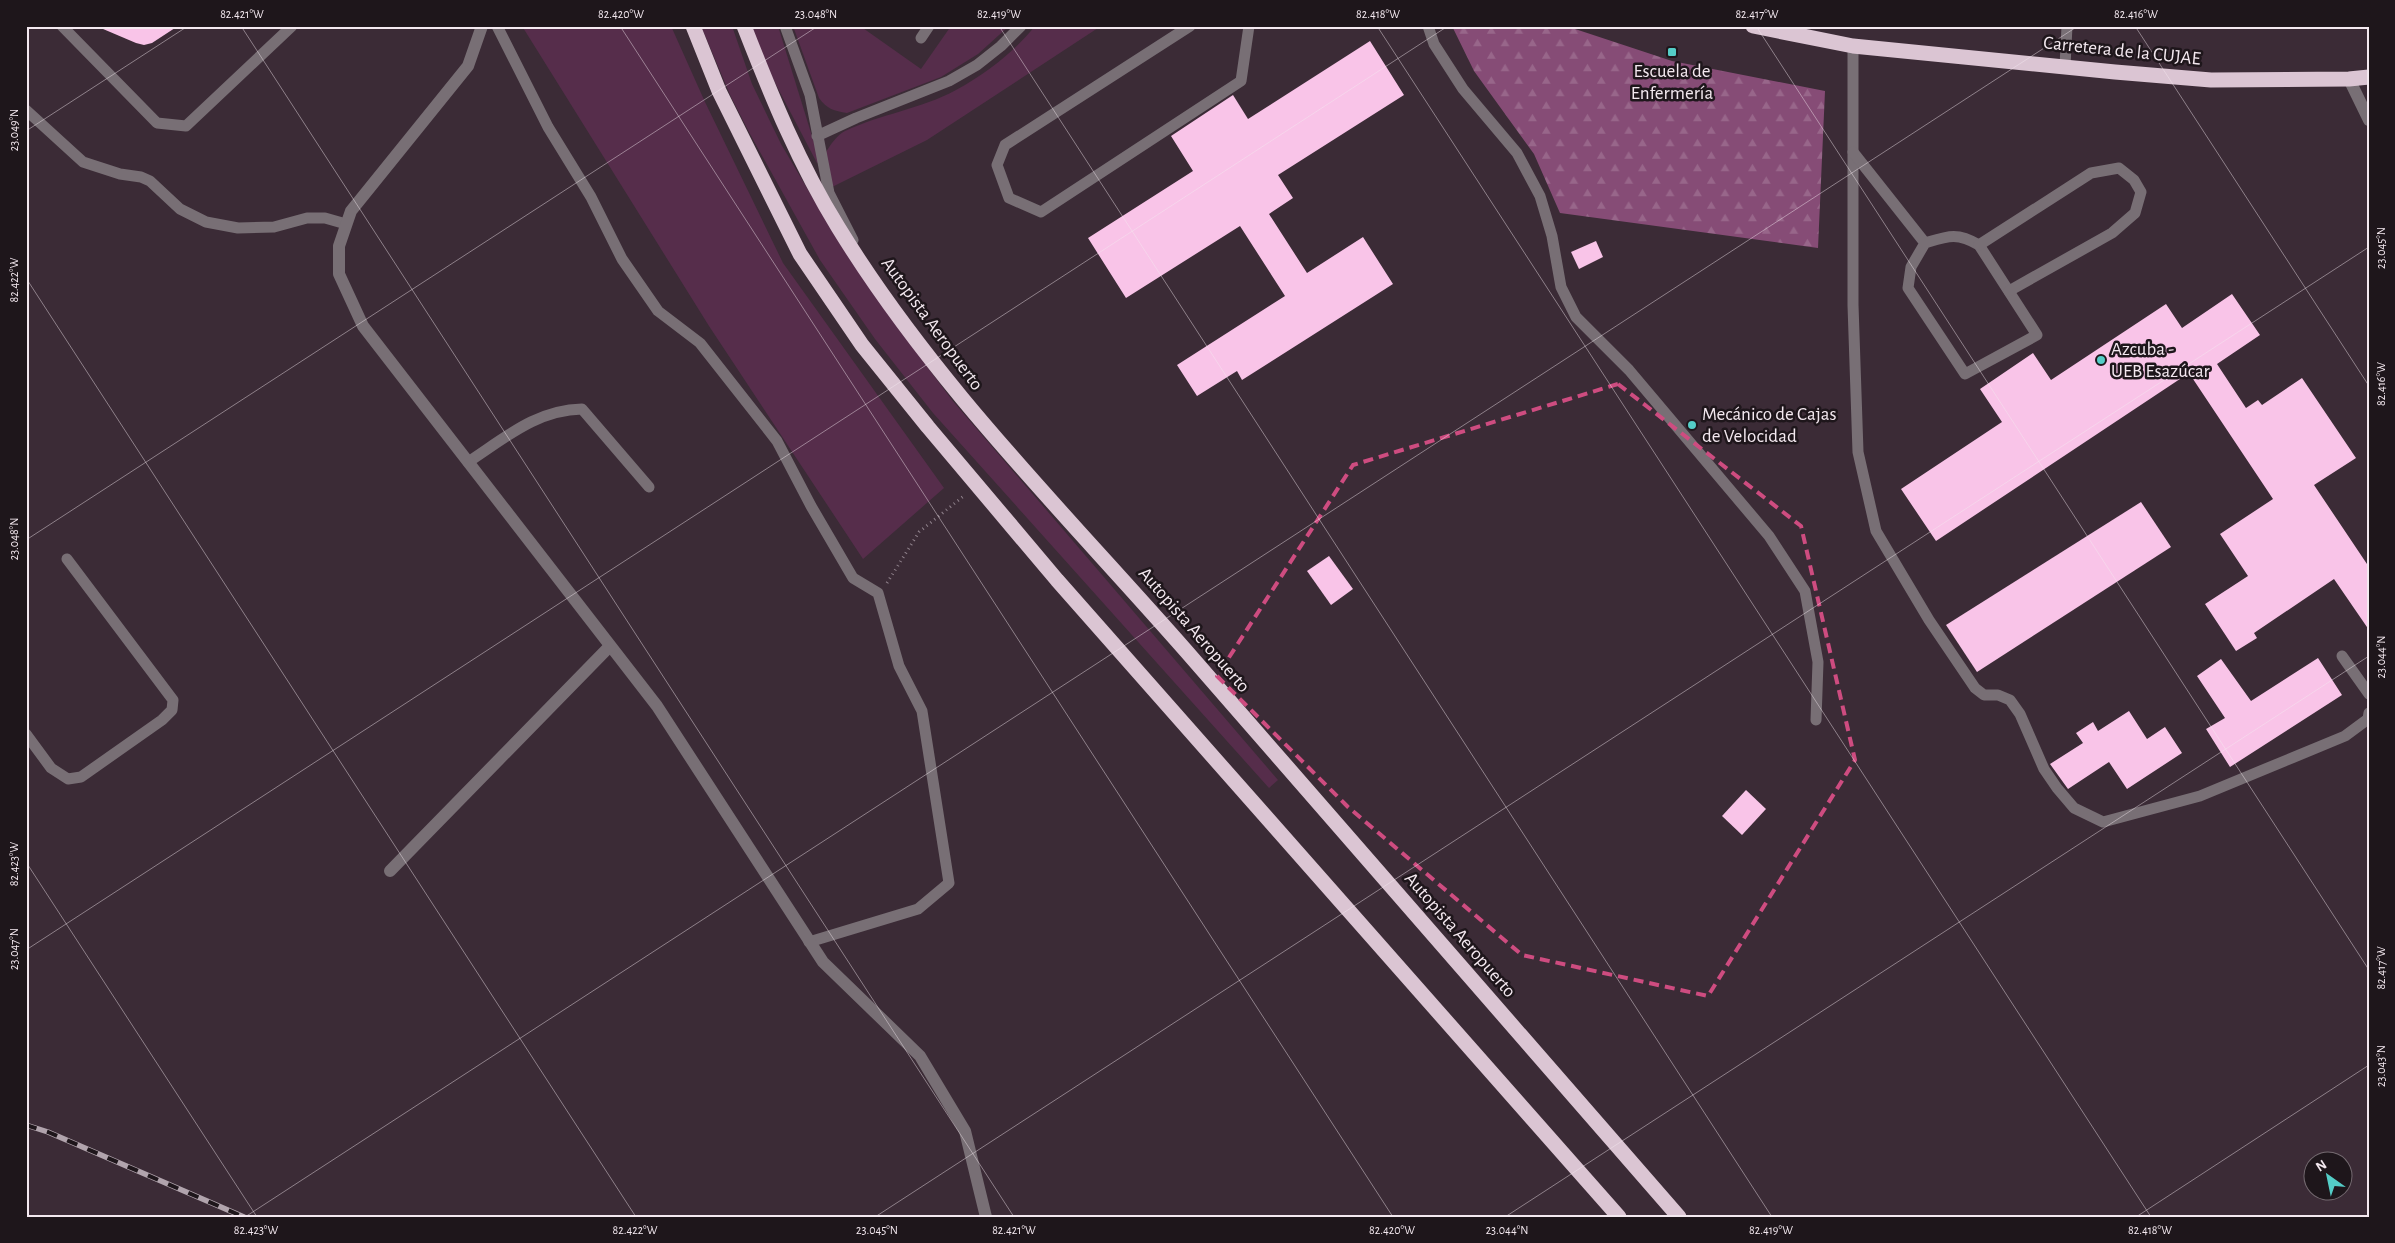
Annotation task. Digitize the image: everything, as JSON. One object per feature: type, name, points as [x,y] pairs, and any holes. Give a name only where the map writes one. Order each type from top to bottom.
[{"type":"highway","points":[[693,26],[718,91],[800,254],[862,345],[977,486],[1057,580],[1619,1217]]},
{"type":"highway","name":"Autopista Aeropuerto","points":[[744,26],[780,116],[837,226],[904,324],[963,400],[1149,609],[1679,1217]]},
{"type":"highway","name":"Carretera de la CUJAE","points":[[1753,26],[1853,46],[2211,80],[2349,79],[2369,77]]},
{"type":"street","points":[[482,26],[468,66],[351,210],[339,246],[339,274],[363,326],[657,706],[823,962],[920,1056],[965,1131],[986,1217]]},
{"type":"street","points":[[2349,79],[2369,120]]},
{"type":"street","points":[[390,872],[610,646]]},
{"type":"lane","points":[[62,26],[157,122],[186,126],[292,26]]},
{"type":"lane","points":[[497,26],[548,127],[591,197],[622,259],[658,311],[700,343],[777,441],[811,506],[854,578],[878,592],[899,666],[922,711],[949,883],[918,909],[809,942]]},
{"type":"lane","points":[[785,26],[810,95],[829,193],[874,279]]},
{"type":"lane","points":[[921,38],[929,26]]},
{"type":"lane","points":[[818,136],[856,118],[949,81],[977,64],[1001,46],[1020,26]]},
{"type":"lane","points":[[1190,26],[1005,145],[997,165],[1009,198],[1041,212],[1241,81],[1249,26]]},
{"type":"lane","points":[[1428,26],[1434,44],[1463,89],[1517,153],[1540,196],[1552,236],[1561,287],[1576,317],[1629,370],[1769,536],[1805,591],[1818,662],[1816,720]]},
{"type":"lane","points":[[2065,66],[2067,26]]},
{"type":"lane","points":[[1853,46],[1853,305],[1858,452],[1876,531],[1929,620],[1976,688],[1984,695],[1998,696],[2010,700],[2020,714],[2044,768],[2074,808],[2103,822],[2200,796],[2345,736],[2368,719],[2369,713]]},
{"type":"lane","points":[[26,110],[83,162],[150,181],[180,209],[206,222],[238,228],[274,227],[307,218],[325,218],[346,224]]},
{"type":"lane","points":[[1853,152],[1925,243]]},
{"type":"lane","points":[[1979,245],[2091,173],[2118,168],[2134,180],[2140,192],[2135,213],[2112,233],[2009,291]]},
{"type":"lane","points":[[1947,236],[1966,237],[1979,245],[2038,335],[1965,374],[1908,288],[1911,268],[1925,243],[1947,236]]},
{"type":"lane","points":[[468,462],[538,416],[566,409],[582,409],[649,487]]},
{"type":"lane","points":[[26,734],[51,768],[68,778],[81,777],[162,720],[172,710],[173,700],[66,559]]},
{"type":"lane","points":[[2342,656],[2369,694]]},
{"type":"path","points":[[878,592],[890,580],[919,532],[977,486]]},
{"type":"highlighted area","points":[[1618,384],[1801,526],[1855,760],[1708,996],[1522,955],[1348,807],[1217,676],[1353,465]]},
{"type":"shaded area","points":[[522,26],[671,26],[705,102],[783,263],[944,488],[863,559],[709,326]]},
{"type":"shaded area","points":[[701,26],[732,26],[752,84],[781,144],[840,244],[896,325],[952,400],[1278,780],[1269,788],[933,413],[875,339],[820,260],[731,97]]},
{"type":"shaded area","points":[[751,26],[778,26],[820,162],[817,163],[772,77]]},
{"type":"shaded area","points":[[793,26],[860,26],[921,69],[951,26],[1009,26],[978,54],[941,77],[847,113],[831,109],[819,98]]},
{"type":"shaded area","points":[[1035,26],[1101,26],[927,140],[832,187],[825,154],[839,135],[859,125],[943,97],[956,90],[999,62]]},
{"type":"green space","points":[[1452,26],[1566,26],[1672,61],[1825,91],[1818,248],[1560,213],[1534,154],[1474,71]]},
{"type":"building","points":[[96,26],[178,26],[152,43],[144,45]]},
{"type":"building","points":[[1370,41],[1404,95],[1278,175],[1293,198],[1269,214],[1307,273],[1363,237],[1393,284],[1242,380],[1237,371],[1197,396],[1177,365],[1285,296],[1240,226],[1126,298],[1088,238],[1193,171],[1171,136],[1233,95],[1248,119]]},
{"type":"building","points":[[1596,241],[1603,257],[1579,269],[1571,252]]},
{"type":"building","points":[[2232,294],[2260,335],[2217,364],[2246,408],[2258,400],[2262,405],[2302,378],[2356,458],[2314,485],[2369,567],[2369,630],[2334,579],[2254,633],[2257,638],[2236,651],[2205,604],[2248,576],[2220,534],[2273,499],[2189,373],[1936,541],[1901,489],[2002,422],[1980,389],[2033,353],[2051,380],[2166,304],[2182,328]]},
{"type":"building","points":[[2141,502],[2171,547],[1977,672],[1946,625]]},
{"type":"building","points":[[1329,556],[1353,589],[1331,605],[1307,571]]},
{"type":"building","points":[[2318,658],[2342,695],[2230,767],[2206,729],[2225,718],[2197,676],[2221,659],[2251,701]]},
{"type":"building","points":[[2129,711],[2147,739],[2165,727],[2182,753],[2127,789],[2109,762],[2068,789],[2050,764],[2083,743],[2076,733],[2093,722],[2098,731]]},
{"type":"building","points":[[1746,790],[1766,809],[1742,835],[1722,816]]},
{"type":"railway","points":[[26,1125],[48,1132],[244,1217]]},
{"type":"place","name":"Escuela de Enfermería","points":[[1672,52]]},
{"type":"place","name":"Azcuba - UEB Esazúcar","points":[[2101,360]]},
{"type":"place","name":"Mecánico de Cajas de Velocidad","points":[[1692,425]]}]
